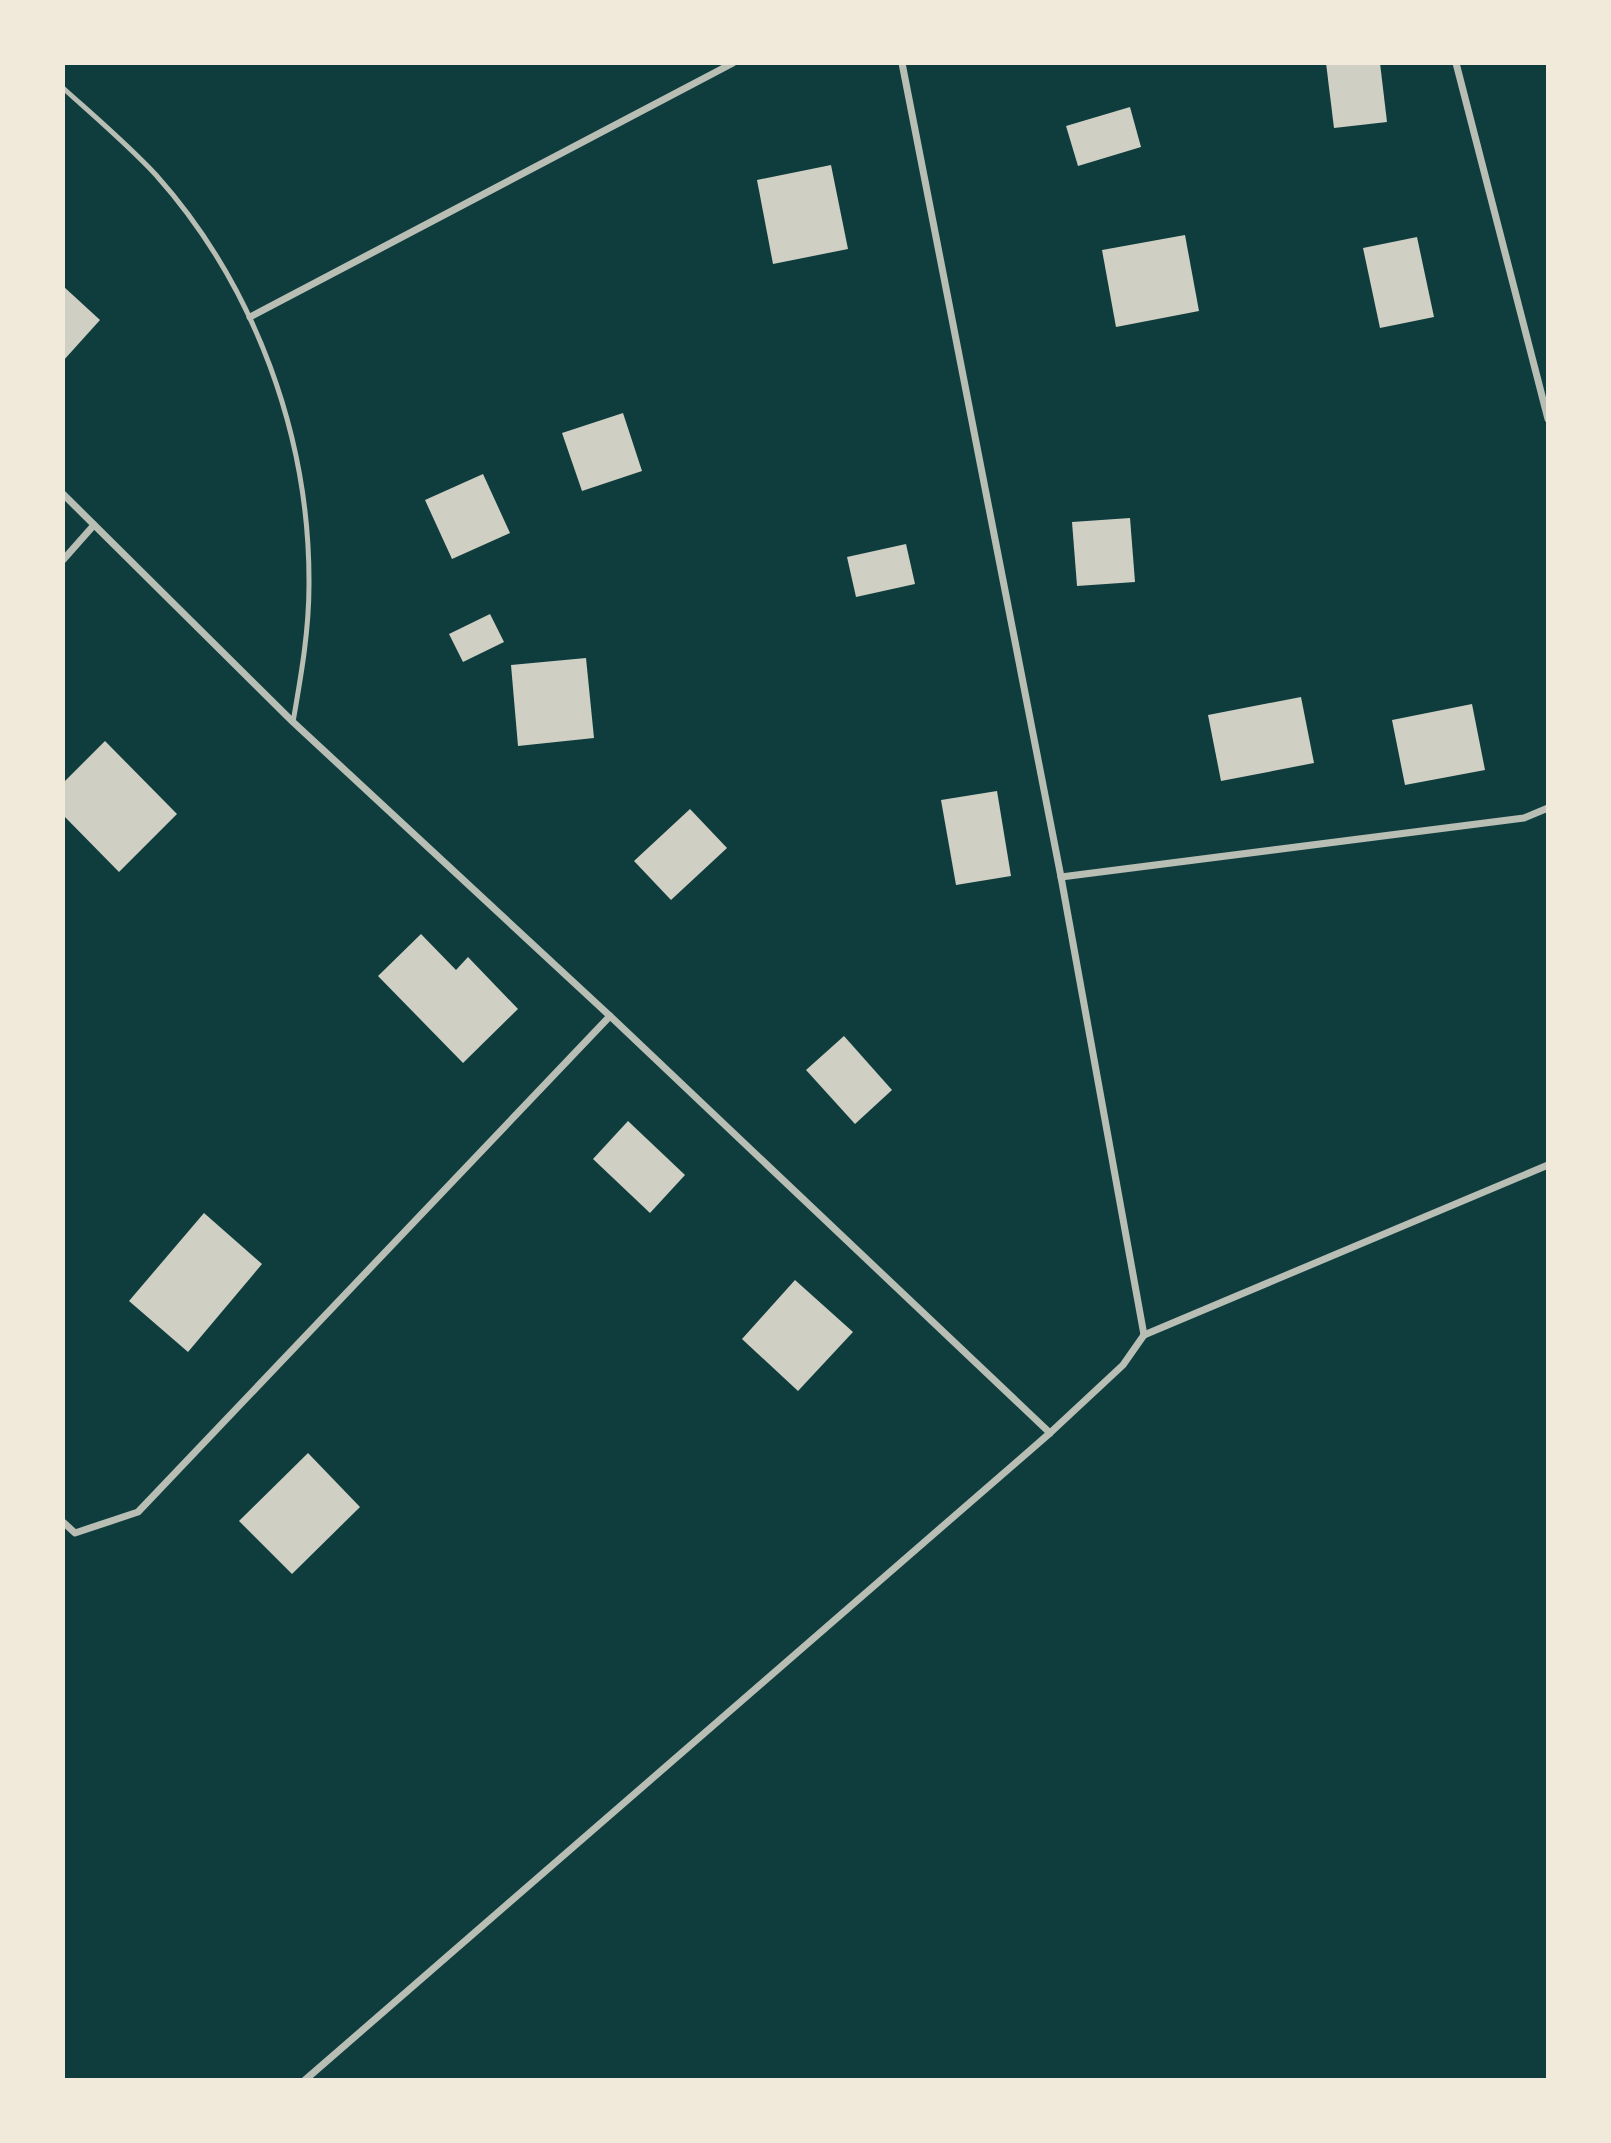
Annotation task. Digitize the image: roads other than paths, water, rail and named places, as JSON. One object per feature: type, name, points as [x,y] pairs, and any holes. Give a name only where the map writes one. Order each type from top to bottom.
[{"type":"street","points":[[250,317],[733,63]]},
{"type":"street","points":[[902,63],[1060,877],[1144,1335]]},
{"type":"street","points":[[1456,63],[1548,419]]},
{"type":"street","points":[[63,494],[293,722],[610,1016],[1050,1433]]},
{"type":"street","points":[[63,560],[94,525]]},
{"type":"street","points":[[1060,877],[1524,818],[1548,808]]},
{"type":"street","points":[[63,1522],[75,1533],[138,1512],[610,1016]]},
{"type":"street","points":[[305,2080],[1050,1433],[1123,1365],[1144,1335],[1548,1165]]},
{"type":"lane","points":[[63,88],[156,176],[208,243],[250,317],[276,381],[295,447],[306,516],[309,585],[305,654],[293,722]]}]
